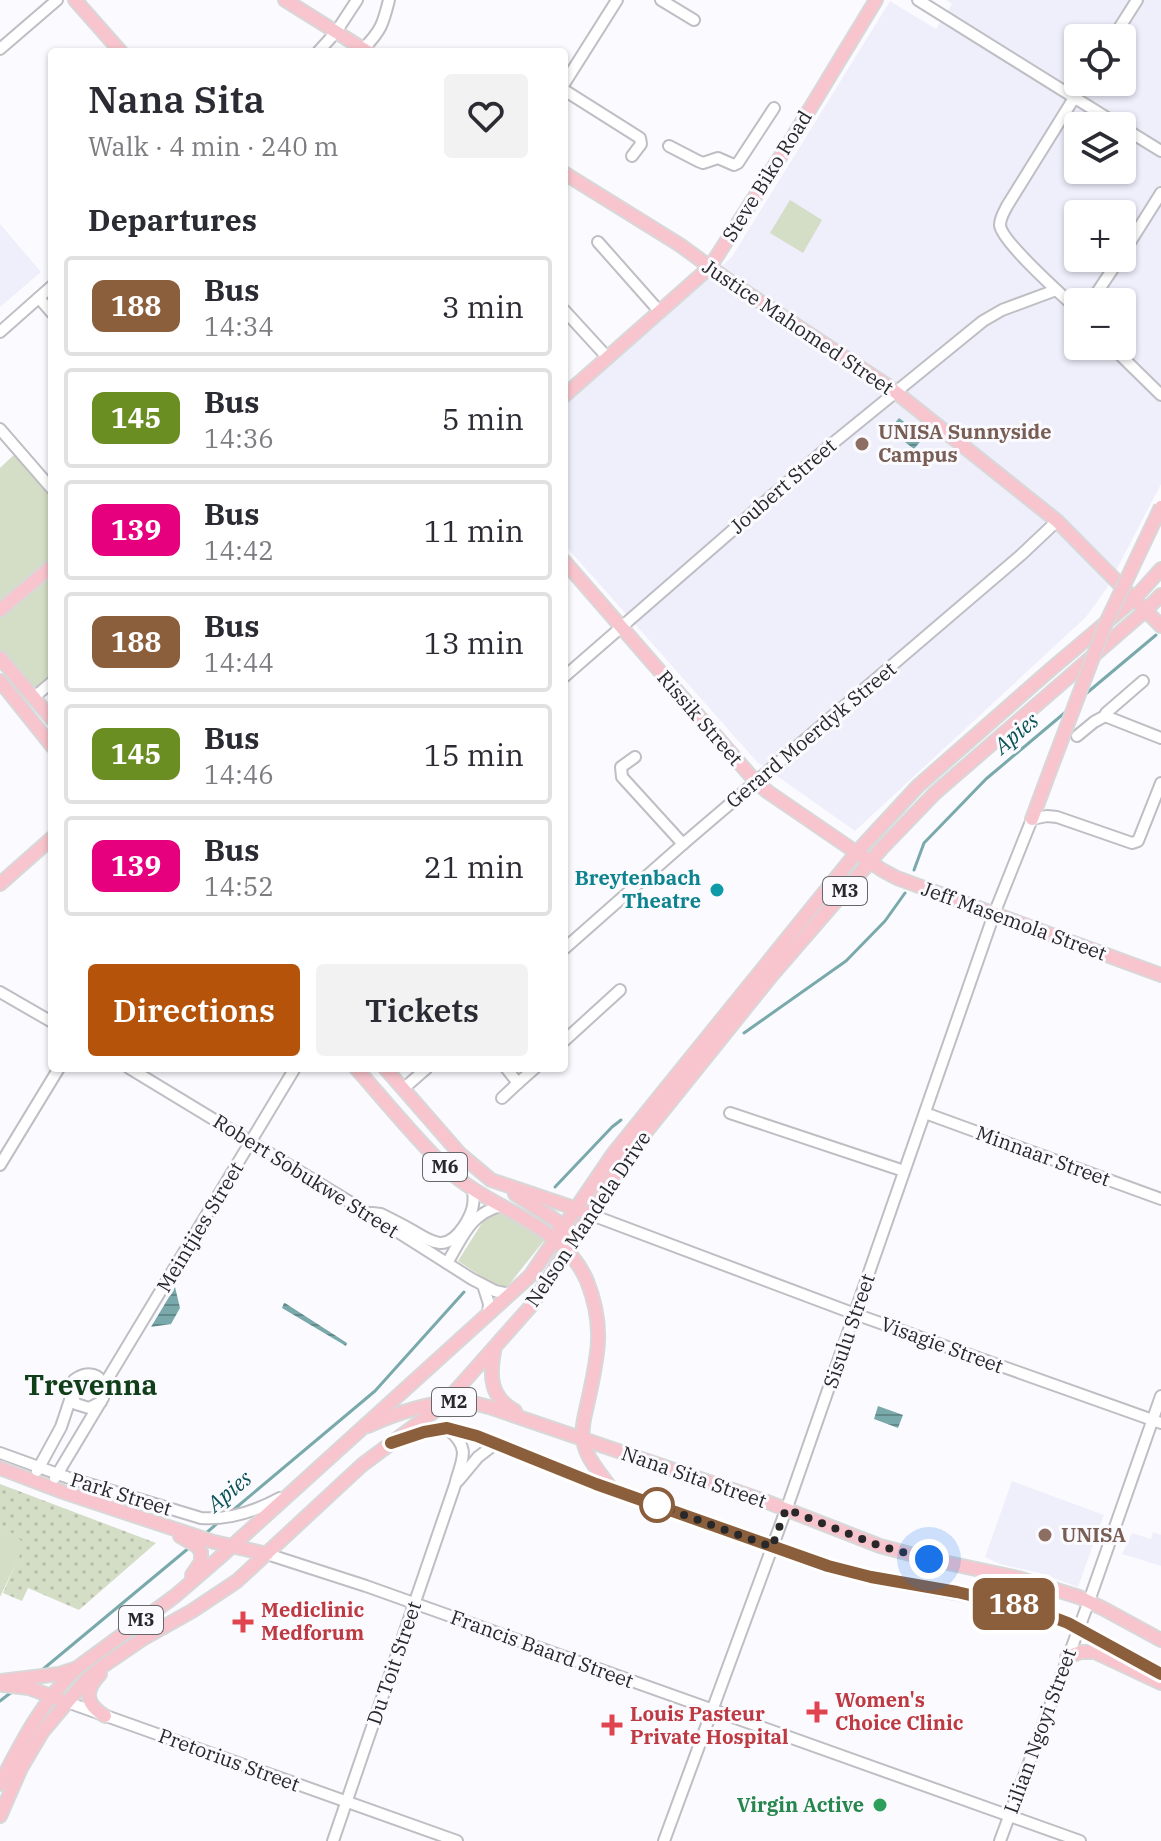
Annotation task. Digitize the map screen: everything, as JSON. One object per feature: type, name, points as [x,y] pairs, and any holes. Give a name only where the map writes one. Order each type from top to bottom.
[{"type":"main road","points":[[75,0],[117,48]]},
{"type":"main road","points":[[285,0],[363,48]]},
{"type":"main road","name":"Steve Biko Road","points":[[568,393],[710,267],[876,0]]},
{"type":"main road","name":"Justice Mahomed Street","points":[[568,175],[680,245],[895,392],[1057,521],[1161,626]]},
{"type":"main road","points":[[680,245],[709,251],[732,233]]},
{"type":"main road","points":[[1032,819],[1106,623],[1161,506]]},
{"type":"main road","name":"Rissik Street","points":[[568,566],[756,782],[870,862]]},
{"type":"main road","points":[[0,610],[48,569]]},
{"type":"main road","name":"Nelson Mandela Drive","points":[[0,1816],[43,1731],[87,1679],[144,1638],[237,1581],[362,1465],[444,1404],[531,1306],[566,1250],[613,1154],[857,852],[918,786],[1135,598],[1161,569]]},
{"type":"main road","name":"Nelson Mandela Drive","points":[[0,1784],[33,1724],[77,1668],[175,1596],[530,1276],[559,1235],[583,1211],[772,975],[870,862],[935,793],[1161,595]]},
{"type":"main road","points":[[0,658],[48,715]]},
{"type":"main road","points":[[0,681],[48,741]]},
{"type":"main road","points":[[0,884],[48,842]]},
{"type":"main road","name":"Jeff Masemola Street","points":[[870,862],[906,882],[1161,975]]},
{"type":"main road","name":"M6","points":[[360,1072],[447,1169],[500,1206],[559,1235],[573,1257],[587,1282],[597,1319],[598,1361],[582,1439]]},
{"type":"main road","name":"M6","points":[[388,1072],[460,1154],[481,1172],[499,1184],[583,1211]]},
{"type":"main road","points":[[499,1184],[554,1219],[559,1235]]},
{"type":"main road","points":[[494,1349],[491,1381],[501,1401],[518,1413],[552,1428]]},
{"type":"main road","name":"Nana Sita Street","points":[[358,1431],[400,1412],[463,1401],[489,1407],[786,1509],[880,1546],[1018,1578],[1089,1601],[1161,1640]]},
{"type":"main road","name":"Nana Sita Street","points":[[447,1428],[828,1566],[1034,1610],[1078,1629],[1161,1674]]},
{"type":"main road","name":"M2","points":[[391,1443],[447,1428]]},
{"type":"main road","points":[[582,1439],[589,1459],[612,1490]]},
{"type":"main road","name":"Francis Baard Street","points":[[0,1468],[161,1524],[184,1535],[267,1554]]},
{"type":"main road","points":[[175,1596],[201,1562],[201,1552],[184,1535]]},
{"type":"main road","points":[[1067,1657],[1081,1652],[1095,1652],[1161,1683]]},
{"type":"main road","points":[[105,1716],[89,1702],[89,1691],[95,1679],[116,1658]]},
{"type":"main road","points":[[0,1672],[22,1682],[77,1668]]},
{"type":"main road","name":"Pretorius Street","points":[[0,1683],[22,1682],[67,1702]]},
{"type":"street","points":[[0,49],[57,0]]},
{"type":"street","points":[[322,48],[357,0]]},
{"type":"street","points":[[367,48],[381,27],[389,0]]},
{"type":"street","points":[[568,80],[617,0]]},
{"type":"street","points":[[661,0],[694,20]]},
{"type":"street","points":[[918,0],[1098,112]]},
{"type":"street","points":[[1122,24],[1137,0]]},
{"type":"street","points":[[568,90],[640,138],[641,144],[632,156]]},
{"type":"street","points":[[1064,296],[1007,238],[1001,229],[1001,218],[1074,97]]},
{"type":"street","points":[[669,146],[703,163],[718,158],[734,165],[774,108]]},
{"type":"street","points":[[1136,135],[1161,151]]},
{"type":"street","points":[[1136,232],[1161,193]]},
{"type":"street","points":[[598,242],[660,312]]},
{"type":"street","points":[[0,332],[48,290]]},
{"type":"street","name":"Joubert Street","points":[[568,673],[827,448],[983,321],[1002,310],[1056,290]]},
{"type":"street","points":[[41,296],[48,302]]},
{"type":"street","points":[[41,296],[48,307]]},
{"type":"street","points":[[568,314],[608,358]]},
{"type":"street","points":[[1125,360],[1161,395]]},
{"type":"street","points":[[1,432],[48,485]]},
{"type":"street","name":"Gerard Moerdyk Street","points":[[568,945],[1015,561],[1057,521]]},
{"type":"street","points":[[1077,736],[1105,716],[1143,681]]},
{"type":"street","points":[[33,698],[48,685]]},
{"type":"street","points":[[1105,716],[1161,738]]},
{"type":"street","points":[[635,757],[621,767],[622,777],[683,844]]},
{"type":"street","points":[[1032,819],[1057,817],[1136,843],[1161,783]]},
{"type":"street","name":"Sisulu Street","points":[[664,1841],[786,1509],[994,914],[1032,819]]},
{"type":"street","points":[[568,1037],[620,990]]},
{"type":"street","points":[[0,992],[48,1020]]},
{"type":"street","points":[[0,1165],[57,1072]]},
{"type":"street","name":"Robert Sobukwe Street","points":[[136,1072],[483,1285],[510,1294]]},
{"type":"street","name":"Meintjies Street","points":[[104,1385],[293,1072]]},
{"type":"street","points":[[403,1089],[422,1072]]},
{"type":"street","points":[[509,1072],[518,1083]]},
{"type":"street","points":[[502,1098],[530,1072]]},
{"type":"street","points":[[730,1113],[904,1171]]},
{"type":"street","name":"Minnaar Street","points":[[925,1113],[1161,1199]]},
{"type":"street","points":[[368,1213],[381,1214],[431,1242],[442,1244],[453,1239],[467,1222],[475,1205],[473,1190]]},
{"type":"street","points":[[447,1263],[477,1216],[500,1206]]},
{"type":"street","name":"Visagie Street","points":[[583,1211],[855,1314],[1156,1422]]},
{"type":"street","points":[[483,1285],[489,1304],[488,1314]]},
{"type":"street","points":[[32,1480],[61,1427],[71,1397],[71,1383],[81,1374],[95,1375],[104,1385],[101,1402],[49,1486]]},
{"type":"street","name":"Lilian Ngoyi Street","points":[[1000,1841],[1156,1422],[1161,1396]]},
{"type":"street","points":[[71,1397],[84,1408],[101,1402]]},
{"type":"street","name":"Du Toit Street","points":[[333,1841],[455,1485],[464,1450],[462,1443],[447,1428]]},
{"type":"street","name":"Du Toit Street","points":[[455,1485],[478,1457],[495,1444]]},
{"type":"street","name":"Park Street","points":[[0,1453],[57,1474],[212,1519],[268,1505],[289,1493]]},
{"type":"street","name":"Francis Baard Street","points":[[267,1554],[1080,1841]]},
{"type":"street","name":"Pretorius Street","points":[[67,1702],[457,1841]]},
{"type":"shaded area","name":"UNISA Sunnyside Campus","points":[[946,0],[1161,0],[1161,484],[1107,588],[1086,617],[855,831],[757,762],[568,549],[568,401],[731,258],[890,1],[936,29],[952,4]]},
{"type":"shaded area","points":[[0,224],[41,272],[0,307]]},
{"type":"shaded area","name":"UNISA","points":[[1012,1481],[1104,1515],[1078,1587],[985,1557]]},
{"type":"shaded area","points":[[1153,1532],[1161,1535],[1161,1566],[1122,1554],[1132,1533],[1151,1539]]},
{"type":"green space","points":[[790,200],[822,220],[803,253],[770,233]]},
{"type":"green space","points":[[17,452],[48,490],[48,679],[33,692],[0,652],[0,468]]},
{"type":"green space","points":[[494,1210],[546,1238],[504,1291],[458,1261],[489,1212]]},
{"type":"green space","points":[[0,1484],[156,1543],[79,1610],[28,1588],[22,1601],[3,1593],[24,1544],[0,1523]]},
{"type":"green space","points":[[0,1523],[25,1544],[0,1597]]},
{"type":"water","points":[[899,418],[924,437],[914,449],[889,430]]},
{"type":"water","points":[[175,1287],[180,1308],[171,1324],[151,1327]]},
{"type":"water","points":[[284,1303],[347,1343],[346,1346],[282,1308]]},
{"type":"water","points":[[878,1406],[903,1415],[898,1428],[874,1419]]},
{"type":"waterway","name":"Apies","points":[[1082,697],[1156,635]]},
{"type":"waterway","name":"Apies","points":[[914,870],[924,843],[986,779],[1068,710]]},
{"type":"waterway","name":"Apies","points":[[744,1033],[846,961],[885,921],[905,893]]},
{"type":"waterway","name":"Apies","points":[[555,1187],[621,1120]]},
{"type":"waterway","name":"Apies","points":[[232,1511],[375,1391],[464,1292]]},
{"type":"waterway","name":"Apies","points":[[205,1534],[220,1521]]},
{"type":"waterway","name":"Apies","points":[[42,1670],[190,1547]]},
{"type":"waterway","name":"Apies","points":[[0,1701],[13,1691]]},
{"type":"bus line","name":"188","points":[[391,1443],[447,1428],[477,1436],[596,1484],[828,1566],[1034,1610],[1068,1623],[1161,1674]]},
{"type":"place","name":"UNISA Sunnyside Campus","points":[[862,444]]},
{"type":"place","name":"Breytenbach Theatre","points":[[717,890]]},
{"type":"place","name":"UNISA","points":[[1045,1535]]},
{"type":"place","name":"Mediclinic Medforum","points":[[243,1622]]},
{"type":"place","name":"Women's Choice Clinic","points":[[817,1712]]},
{"type":"place","name":"Louis Pasteur Private Hospital","points":[[612,1725]]},
{"type":"place","name":"Virgin Active","points":[[880,1805]]},
{"type":"district","name":"Trevenna","points":[[91,1385]]},
{"type":"route","points":[[657,1505],[772,1547],[786,1509],[880,1546],[929,1559]]}]
